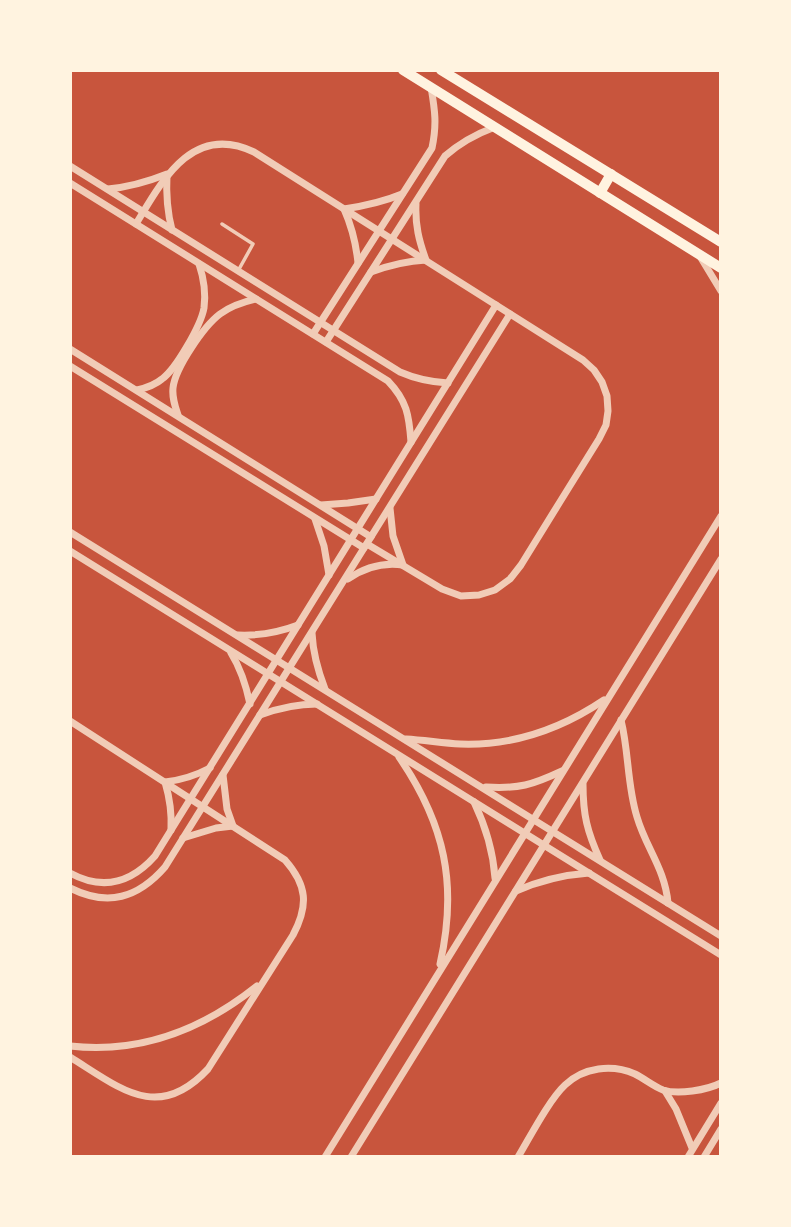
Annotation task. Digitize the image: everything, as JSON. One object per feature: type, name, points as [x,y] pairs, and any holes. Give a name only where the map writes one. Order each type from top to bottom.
[{"type":"main road","points":[[403,70],[721,268]]},
{"type":"main road","points":[[441,70],[721,242]]},
{"type":"main road","points":[[600,193],[611,174]]},
{"type":"street","points":[[313,334],[432,148],[436,128],[431,87]]},
{"type":"street","points":[[326,342],[445,156],[458,144],[495,127]]},
{"type":"street","points":[[70,366],[351,540],[367,543],[442,589],[461,596],[495,590],[510,579],[600,439],[606,425],[607,396],[594,370],[583,360],[254,152],[224,143],[194,150],[167,174],[135,223]]},
{"type":"street","points":[[70,166],[407,375],[431,382],[448,383]]},
{"type":"street","points":[[107,189],[128,187],[167,174]]},
{"type":"street","points":[[167,174],[166,193],[172,230]]},
{"type":"street","points":[[70,183],[388,381],[399,392],[406,406],[411,442]]},
{"type":"street","points":[[344,209],[384,201],[404,193]]},
{"type":"street","points":[[416,201],[415,222],[426,260]]},
{"type":"street","points":[[344,209],[354,235],[358,264]]},
{"type":"street","points":[[699,254],[721,291]]},
{"type":"street","points":[[371,272],[388,265],[426,260]]},
{"type":"street","points":[[178,416],[173,402],[173,387],[201,320],[204,306],[204,284],[199,264]]},
{"type":"street","points":[[136,390],[149,387],[162,379],[209,323],[222,312],[238,303],[256,299]]},
{"type":"street","points":[[70,873],[97,883],[114,882],[130,877],[144,868],[155,856],[496,305]]},
{"type":"street","points":[[70,888],[83,895],[120,897],[153,881],[165,867],[510,314]]},
{"type":"street","points":[[70,349],[358,529],[367,543]]},
{"type":"street","points":[[320,505],[376,499]]},
{"type":"street","points":[[390,508],[393,536],[403,565]]},
{"type":"street","points":[[325,1157],[721,516]]},
{"type":"street","points":[[314,518],[324,546],[329,575]]},
{"type":"street","points":[[70,532],[721,936]]},
{"type":"street","points":[[70,551],[721,955]]},
{"type":"street","points":[[351,1157],[721,559]]},
{"type":"street","points":[[344,581],[372,566],[388,563],[403,565]]},
{"type":"street","points":[[238,635],[258,636],[299,625]]},
{"type":"street","points":[[312,632],[313,652],[326,690]]},
{"type":"street","points":[[229,649],[242,676],[250,704]]},
{"type":"street","points":[[404,738],[459,744],[522,738],[553,729],[608,697]]},
{"type":"street","points":[[260,715],[297,704],[317,704]]},
{"type":"street","points":[[621,720],[626,740],[632,797],[645,839],[667,887],[668,903]]},
{"type":"street","points":[[70,721],[285,860],[296,872],[303,887],[304,904],[301,920],[264,982],[208,1069],[195,1084],[177,1094],[158,1098],[138,1096],[70,1058]]},
{"type":"street","points":[[397,754],[430,810],[441,842],[447,874],[448,907],[438,972]]},
{"type":"street","points":[[165,782],[189,778],[211,767]]},
{"type":"street","points":[[482,787],[510,788],[537,783],[562,771]]},
{"type":"street","points":[[223,774],[227,809],[233,826]]},
{"type":"street","points":[[165,782],[172,814],[171,831]]},
{"type":"street","points":[[583,783],[583,810],[589,836],[601,860]]},
{"type":"street","points":[[474,802],[490,839],[495,880]]},
{"type":"street","points":[[183,838],[233,826]]},
{"type":"street","points":[[516,891],[539,881],[590,873]]},
{"type":"street","points":[[70,1046],[125,1046],[163,1038],[199,1025],[233,1006],[264,982]]},
{"type":"street","points":[[518,1157],[564,1085],[579,1074],[616,1068],[633,1073],[665,1091],[676,1109],[692,1148]]},
{"type":"street","points":[[665,1091],[690,1091],[721,1083]]},
{"type":"street","points":[[688,1157],[721,1103]]},
{"type":"street","points":[[704,1157],[721,1129]]},
{"type":"lane","points":[[222,224],[253,244],[238,271]]}]
